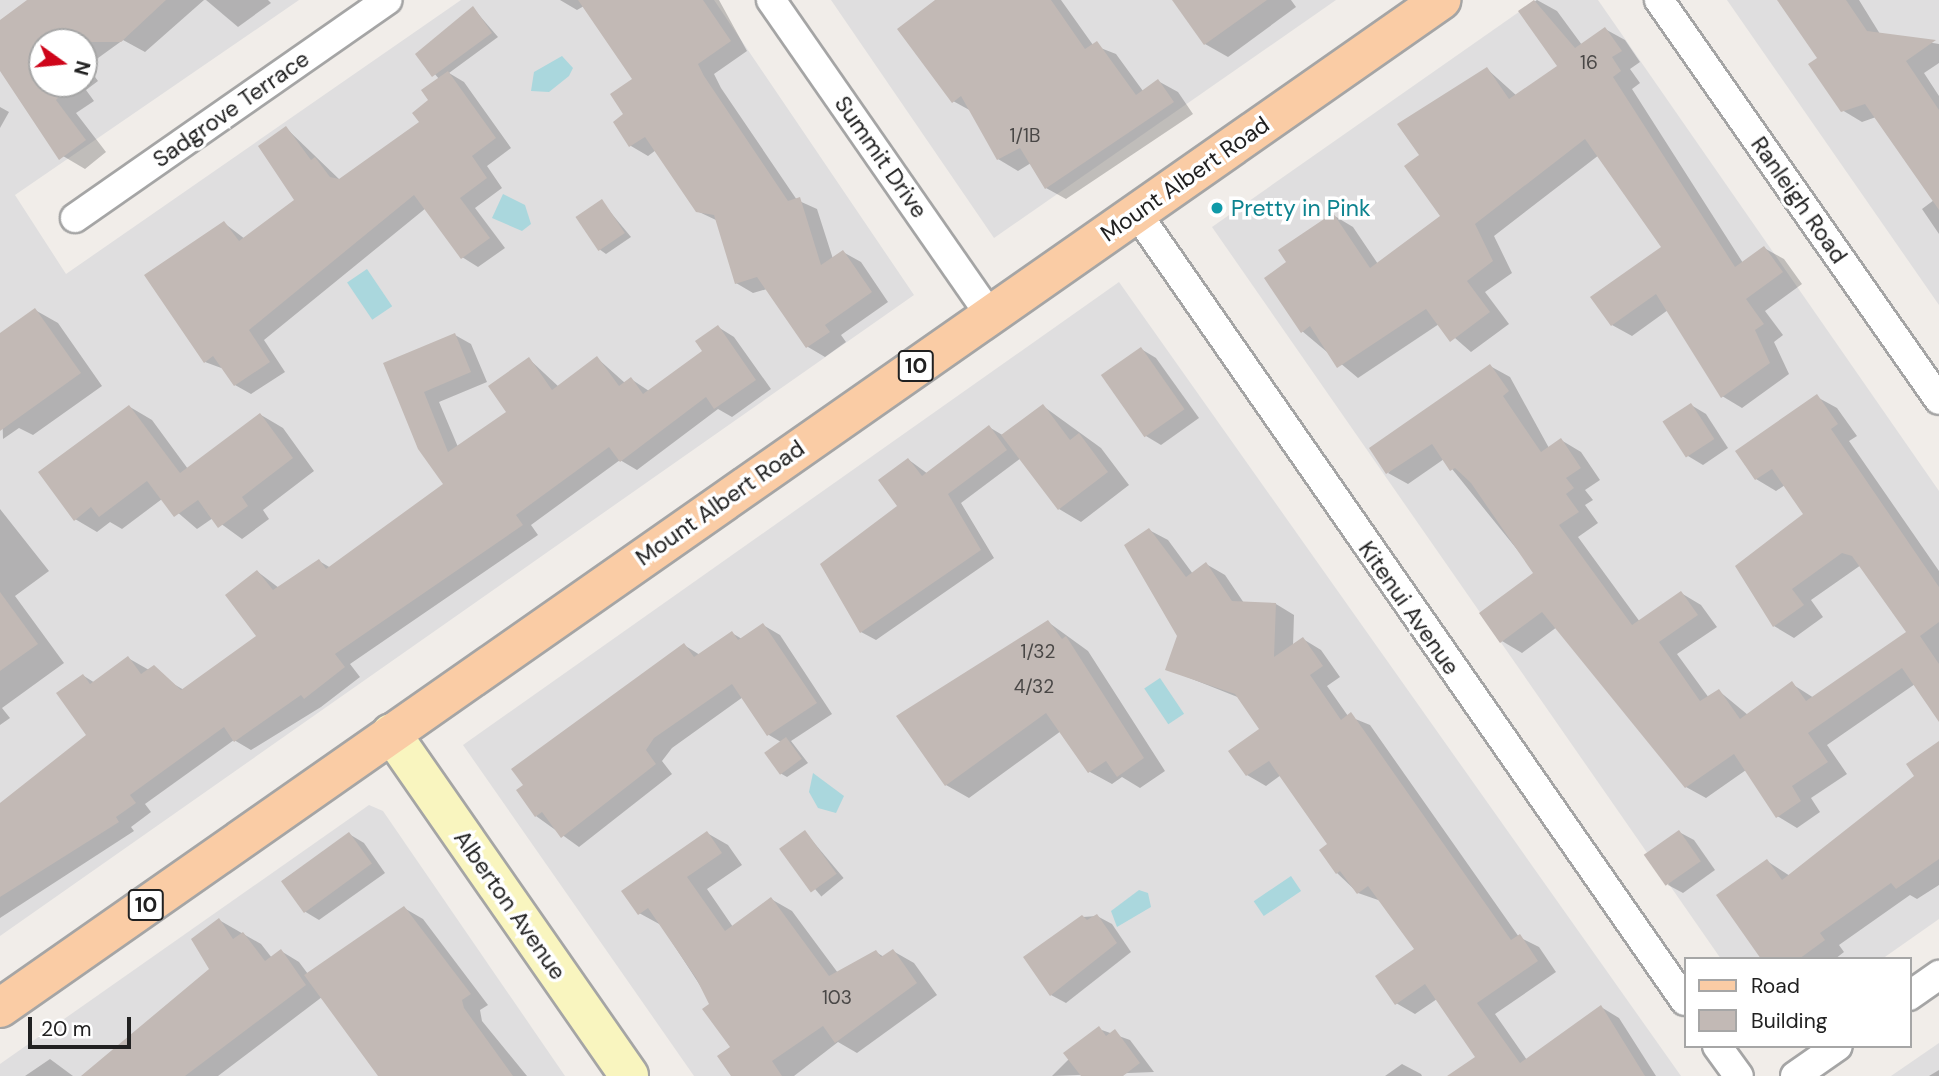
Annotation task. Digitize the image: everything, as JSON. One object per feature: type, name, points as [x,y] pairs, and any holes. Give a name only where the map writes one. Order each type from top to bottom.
[{"type":"main road","name":"Mount Albert Road","points":[[0,1008],[1441,0]]},
{"type":"main road","name":"Alberton Avenue","points":[[391,733],[629,1076]]},
{"type":"street","name":"Sadgrove Terrace","points":[[75,218],[388,0]]},
{"type":"street","name":"Summit Drive","points":[[771,0],[989,314]]},
{"type":"street","name":"Ranleigh Road","points":[[1659,0],[1939,400]]},
{"type":"street","name":"Kitenui Avenue","points":[[1136,212],[1684,1000]]},
{"type":"street","points":[[1911,995],[1939,975]]},
{"type":"street","points":[[1718,1048],[1739,1076]]},
{"type":"street","points":[[1795,1076],[1835,1048]]},
{"type":"shaded area","points":[[0,0],[299,0],[15,195],[66,274],[461,0],[714,0],[914,295],[0,936]]},
{"type":"shaded area","points":[[831,0],[1336,0],[994,238]]},
{"type":"shaded area","points":[[1536,0],[1598,0],[1939,491],[1939,919],[1885,957],[1720,957],[1212,227]]},
{"type":"shaded area","points":[[1727,0],[1939,0],[1939,305]]},
{"type":"shaded area","points":[[1119,282],[1681,1076],[694,1076],[463,745]]},
{"type":"shaded area","points":[[369,805],[383,811],[565,1076],[0,1076],[0,1064]]},
{"type":"shaded area","points":[[1939,1043],[1939,1076],[1891,1076]]},
{"type":"water","points":[[562,56],[573,68],[569,76],[549,92],[531,91],[534,72]]},
{"type":"water","points":[[503,194],[525,205],[531,224],[522,231],[492,218]]},
{"type":"water","points":[[367,269],[392,306],[372,320],[347,282]]},
{"type":"water","points":[[1160,678],[1184,714],[1168,724],[1144,689]]},
{"type":"water","points":[[813,773],[844,796],[836,813],[818,808],[809,792]]},
{"type":"water","points":[[1291,876],[1301,891],[1264,916],[1254,901]]},
{"type":"water","points":[[1139,890],[1148,893],[1151,907],[1117,927],[1111,911]]},
{"type":"building","points":[[27,0],[166,0],[121,42],[98,42],[98,28],[28,28],[28,98],[58,98],[56,100],[86,140],[59,160],[0,71],[0,20]]},
{"type":"building","points":[[578,0],[703,0],[731,41],[698,64],[704,76],[788,201],[800,197],[821,265],[843,250],[872,292],[825,325],[830,332],[806,348],[757,277],[735,284],[714,215],[696,212],[645,137],[629,147],[613,122],[623,114],[610,94],[632,79]]},
{"type":"building","points":[[935,0],[1051,0],[1085,49],[1097,41],[1136,95],[1158,79],[1174,102],[1045,189],[1020,148],[997,160],[961,96],[952,103],[897,29]]},
{"type":"building","points":[[1172,0],[1267,0],[1204,45]]},
{"type":"building","points":[[1534,0],[1575,48],[1605,27],[1622,51],[1612,57],[1621,71],[1613,77],[1735,267],[1764,246],[1783,272],[1746,299],[1764,324],[1755,330],[1770,363],[1721,398],[1656,294],[1611,326],[1590,297],[1661,247],[1585,139],[1475,224],[1493,261],[1467,281],[1490,312],[1450,342],[1426,309],[1337,368],[1310,326],[1301,333],[1264,278],[1286,262],[1278,250],[1333,213],[1370,268],[1440,216],[1404,166],[1419,155],[1397,124],[1487,67],[1509,99],[1557,66],[1518,11]]},
{"type":"building","points":[[1777,0],[1846,0],[1867,31],[1936,40],[1906,61],[1939,110],[1939,210],[1865,104],[1841,112],[1808,64],[1817,58]]},
{"type":"building","points":[[473,6],[492,33],[432,77],[415,54]]},
{"type":"building","points":[[448,71],[496,138],[472,156],[487,178],[460,198],[490,238],[461,259],[414,195],[249,330],[270,362],[234,386],[213,356],[204,363],[144,275],[224,221],[239,241],[294,200],[258,146],[286,126],[311,160],[315,157],[330,177],[339,179],[419,122],[412,113],[428,100],[421,90]]},
{"type":"building","points":[[602,199],[625,233],[598,251],[575,217]]},
{"type":"building","points":[[35,308],[81,373],[0,431],[0,333]]},
{"type":"building","points":[[718,325],[756,380],[714,409],[706,397],[620,462],[609,447],[516,515],[523,525],[335,654],[345,667],[304,699],[301,695],[234,742],[224,727],[130,795],[136,803],[116,817],[119,822],[0,897],[0,803],[86,735],[56,693],[83,674],[90,684],[128,656],[141,674],[154,665],[181,690],[256,636],[225,595],[257,570],[273,590],[319,559],[326,569],[443,484],[418,449],[383,363],[455,333],[471,372],[424,392],[448,452],[506,412],[488,386],[529,357],[552,390],[597,356],[619,386],[631,377],[643,394],[702,351],[695,341]]},
{"type":"building","points":[[1141,347],[1185,409],[1144,437],[1101,375]]},
{"type":"building","points":[[1490,364],[1509,391],[1503,396],[1541,452],[1561,438],[1581,468],[1566,478],[1574,488],[1566,494],[1579,512],[1559,525],[1632,625],[1681,591],[1698,615],[1659,642],[1700,701],[1719,689],[1740,719],[1792,681],[1806,701],[1906,632],[1852,556],[1842,553],[1792,589],[1804,605],[1773,627],[1735,566],[1803,514],[1772,469],[1755,480],[1735,451],[1817,394],[1838,424],[1831,429],[1939,587],[1939,622],[1920,636],[1939,664],[1939,722],[1902,668],[1808,733],[1828,762],[1792,786],[1801,801],[1776,818],[1734,754],[1685,788],[1542,612],[1500,643],[1479,613],[1533,573],[1471,483],[1455,468],[1450,471],[1432,444],[1386,474],[1369,448]]},
{"type":"building","points":[[1691,403],[1714,439],[1686,458],[1662,422]]},
{"type":"building","points":[[1043,404],[1070,440],[1079,433],[1108,472],[1058,510],[1001,435]]},
{"type":"building","points":[[129,405],[180,473],[260,413],[293,458],[242,497],[248,506],[218,528],[198,500],[174,517],[147,481],[99,517],[91,507],[74,521],[38,472]]},
{"type":"building","points":[[989,425],[1007,450],[948,494],[981,550],[860,633],[820,564],[897,506],[878,480],[908,458],[922,476]]},
{"type":"building","points":[[1149,528],[1186,577],[1206,562],[1232,601],[1276,603],[1274,657],[1303,637],[1323,666],[1310,675],[1341,720],[1351,712],[1511,940],[1520,934],[1538,961],[1477,1003],[1520,1063],[1601,1005],[1645,1076],[1447,1076],[1475,1057],[1425,984],[1395,1005],[1375,976],[1414,949],[1368,886],[1357,894],[1340,871],[1336,874],[1319,850],[1327,844],[1269,761],[1246,776],[1228,751],[1259,729],[1235,694],[1165,670],[1177,636],[1124,545]]},
{"type":"building","points":[[0,592],[38,644],[0,671]]},
{"type":"building","points":[[1048,620],[1062,639],[1066,636],[1144,758],[1117,777],[1106,761],[1088,773],[1046,713],[945,786],[896,716]]},
{"type":"building","points":[[763,623],[817,703],[767,736],[732,684],[654,738],[646,750],[656,764],[561,838],[542,812],[535,817],[516,790],[523,785],[511,769],[684,643],[694,657],[732,631],[738,640]]},
{"type":"building","points":[[786,737],[802,759],[780,775],[764,753]]},
{"type":"building","points":[[1939,741],[1939,859],[1896,889],[1891,883],[1820,933],[1825,940],[1802,957],[1760,957],[1716,895],[1767,859],[1782,880],[1914,776],[1906,764]]},
{"type":"building","points":[[805,830],[837,874],[811,892],[779,849]]},
{"type":"building","points":[[1679,830],[1701,861],[1666,886],[1644,855]]},
{"type":"building","points":[[707,831],[722,853],[687,877],[725,931],[771,897],[829,976],[876,950],[881,957],[893,949],[917,983],[835,1043],[823,1026],[772,1061],[782,1076],[731,1076],[717,1056],[730,1047],[702,1009],[709,1004],[696,978],[648,908],[638,915],[621,891]]},
{"type":"building","points":[[349,832],[372,864],[304,913],[281,881]]},
{"type":"building","points":[[404,906],[471,994],[462,1000],[464,1008],[513,1076],[378,1076],[304,975]]},
{"type":"building","points":[[1097,914],[1117,943],[1050,996],[1023,957],[1082,915],[1087,920]]},
{"type":"building","points":[[219,918],[233,939],[243,932],[265,961],[281,949],[306,985],[185,1076],[81,1076],[209,969],[191,939]]},
{"type":"building","points":[[1099,1026],[1106,1036],[1115,1029],[1140,1063],[1123,1076],[1081,1076],[1063,1053]]},
{"type":"place","name":"Pretty in Pink","points":[[1217,208]]}]
